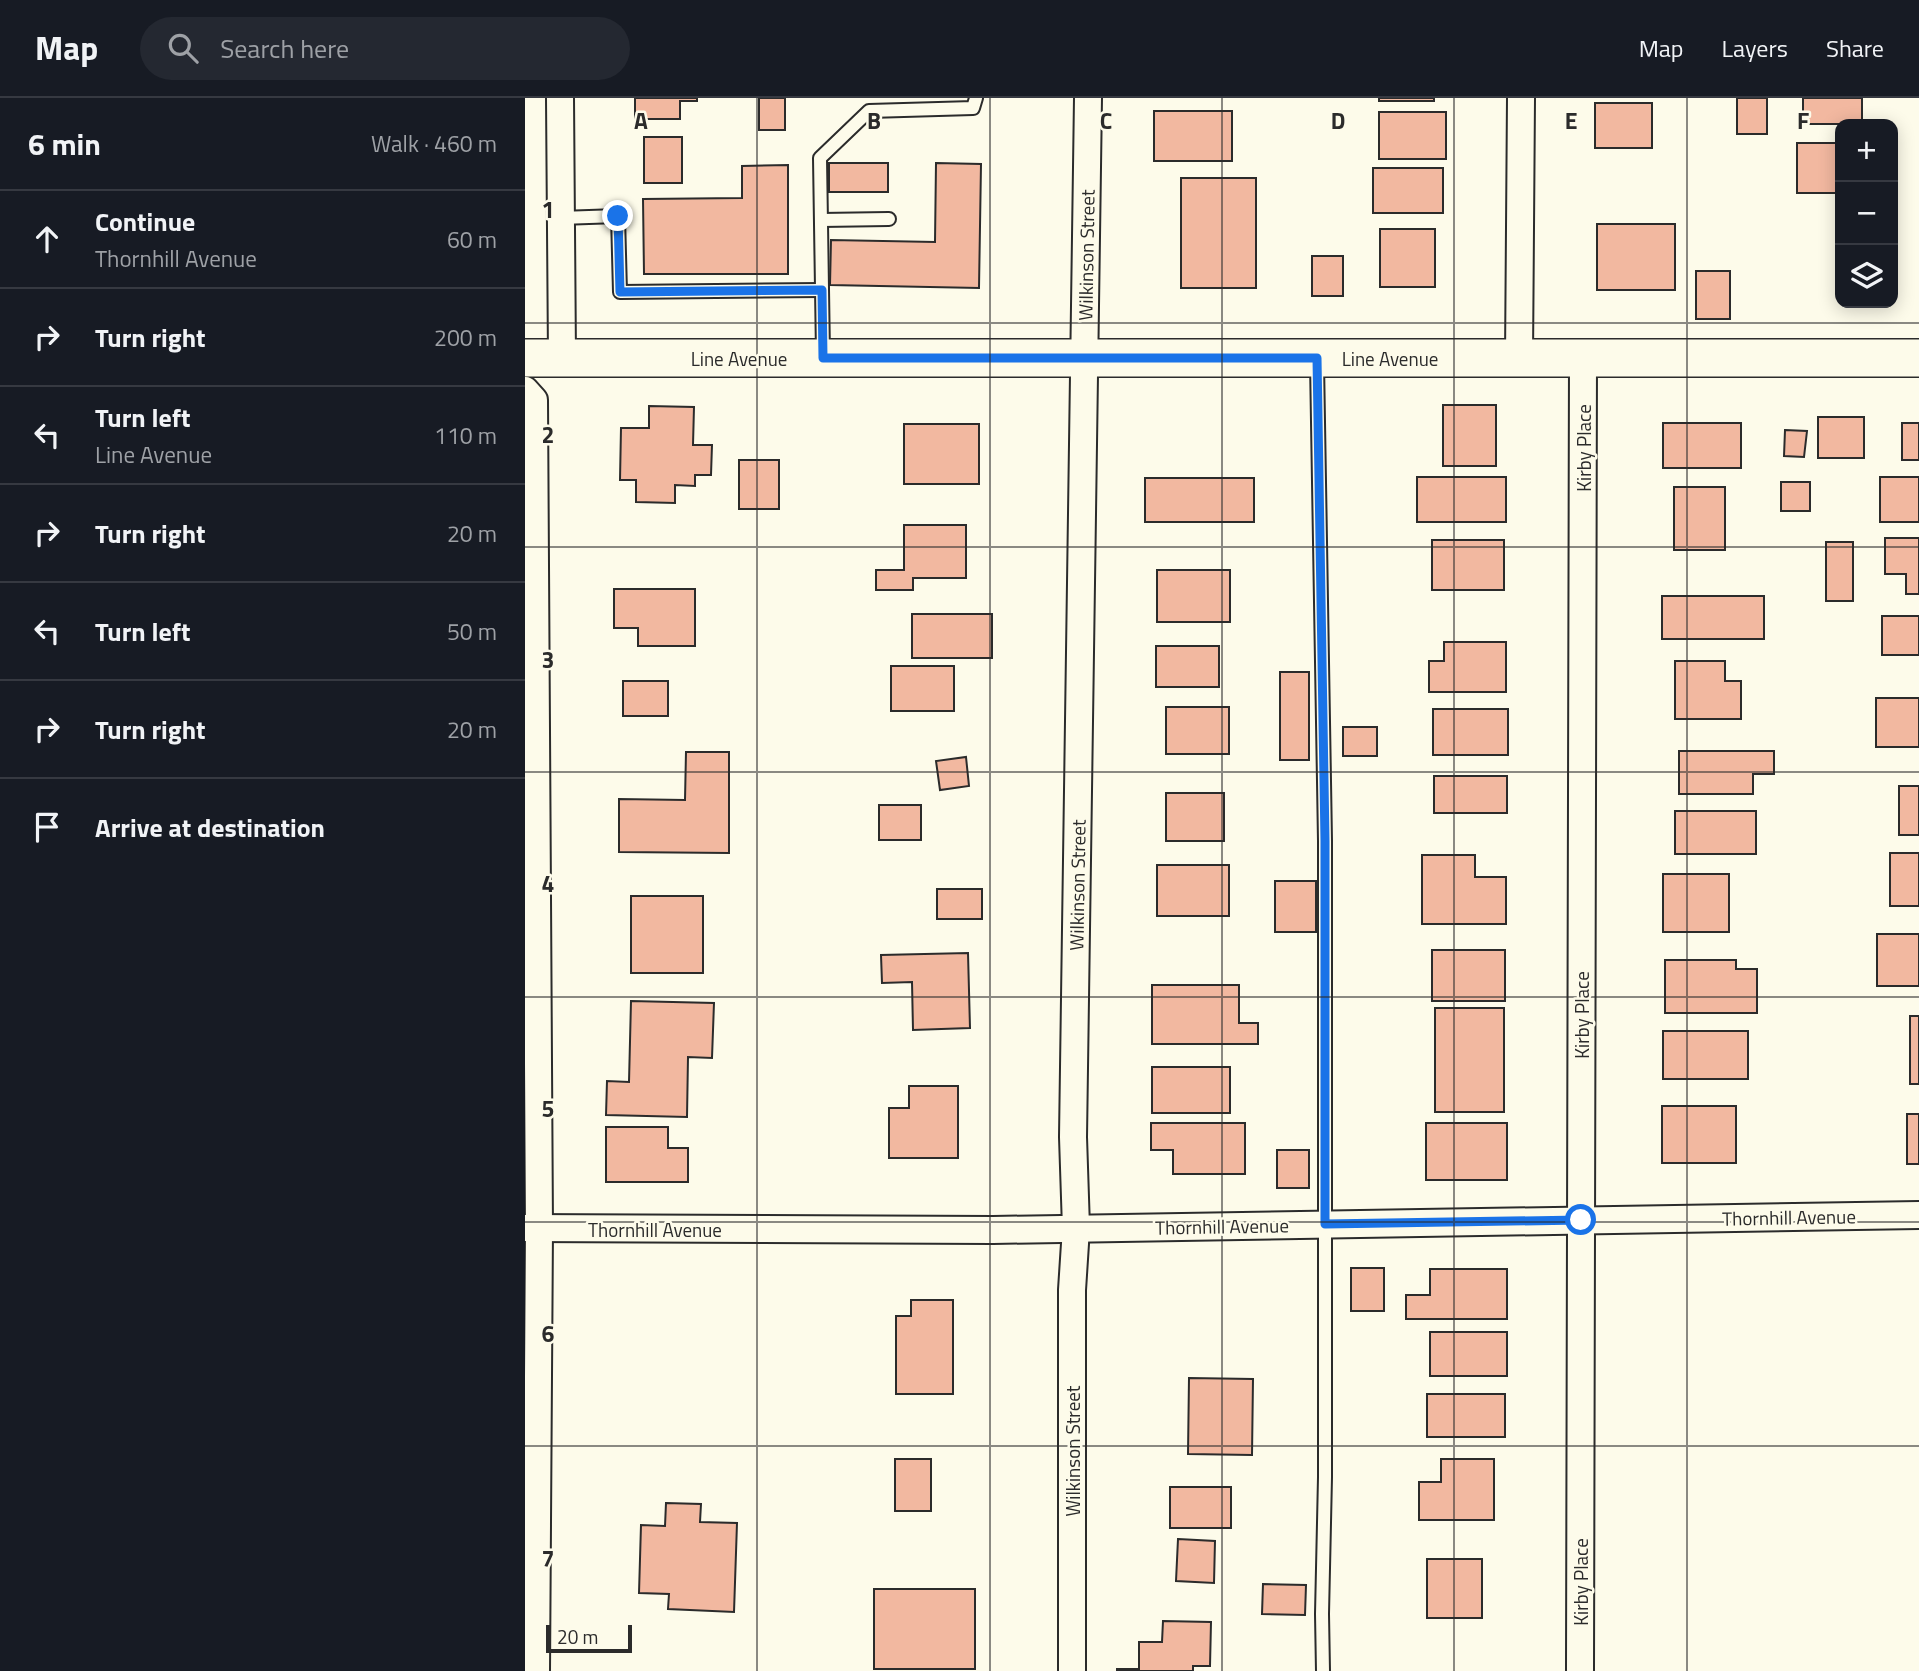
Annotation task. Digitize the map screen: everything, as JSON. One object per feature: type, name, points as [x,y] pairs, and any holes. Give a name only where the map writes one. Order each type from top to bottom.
[{"type":"main road","name":"Line Avenue","points":[[525,358],[1919,358]]},
{"type":"street","points":[[560,98],[562,358]]},
{"type":"street","name":"Wilkinson Street","points":[[1072,1671],[1072,1290],[1076,1228],[1073,1137],[1088,98]]},
{"type":"street","points":[[1519,358],[1521,98]]},
{"type":"street","name":"Kirby Place","points":[[1580,1671],[1583,358]]},
{"type":"street","points":[[525,390],[534,400],[532,1228],[537,1671]]},
{"type":"street","name":"Thornhill Avenue","points":[[532,1228],[993,1230],[1919,1215]]},
{"type":"lane","points":[[823,358],[820,158],[869,111],[973,108],[976,98]]},
{"type":"lane","points":[[560,218],[618,216],[620,292],[822,290]]},
{"type":"lane","points":[[821,220],[889,219]]},
{"type":"lane","points":[[1317,358],[1325,841],[1323,1671]]},
{"type":"building","points":[[635,98],[697,98],[697,101],[680,101],[680,119],[635,119]]},
{"type":"building","points":[[759,98],[785,98],[785,130],[759,130]]},
{"type":"building","points":[[1379,98],[1434,98],[1434,101],[1379,101]]},
{"type":"building","points":[[1737,98],[1767,98],[1767,134],[1737,134]]},
{"type":"building","points":[[1803,98],[1862,98],[1862,119],[1835,119],[1835,124],[1803,124]]},
{"type":"building","points":[[1595,103],[1652,103],[1652,148],[1595,148]]},
{"type":"building","points":[[1154,111],[1232,111],[1232,161],[1154,161]]},
{"type":"building","points":[[1379,112],[1446,112],[1446,159],[1379,159]]},
{"type":"building","points":[[644,137],[682,137],[682,183],[644,183]]},
{"type":"building","points":[[1797,143],[1835,143],[1835,193],[1797,193]]},
{"type":"building","points":[[829,163],[888,163],[888,192],[829,192]]},
{"type":"building","points":[[936,163],[981,164],[979,288],[830,285],[831,240],[935,242]]},
{"type":"building","points":[[788,165],[788,274],[644,274],[643,199],[742,198],[742,166]]},
{"type":"building","points":[[1373,168],[1443,168],[1443,213],[1373,213]]},
{"type":"building","points":[[1181,178],[1256,178],[1256,288],[1181,288]]},
{"type":"building","points":[[1597,224],[1675,224],[1675,290],[1597,290]]},
{"type":"building","points":[[1380,229],[1435,229],[1435,287],[1380,287]]},
{"type":"building","points":[[1312,256],[1343,256],[1343,296],[1312,296]]},
{"type":"building","points":[[1696,271],[1730,271],[1730,319],[1696,319]]},
{"type":"building","points":[[1443,405],[1496,405],[1496,466],[1443,466]]},
{"type":"building","points":[[649,406],[694,407],[693,445],[712,445],[711,475],[695,475],[695,486],[675,485],[675,503],[636,502],[636,480],[620,480],[621,428],[649,428]]},
{"type":"building","points":[[1818,417],[1864,417],[1864,458],[1818,458]]},
{"type":"building","points":[[1663,423],[1741,423],[1741,468],[1663,468]]},
{"type":"building","points":[[1902,423],[1919,423],[1919,460],[1902,460]]},
{"type":"building","points":[[904,424],[979,424],[979,484],[904,484]]},
{"type":"building","points":[[1785,430],[1807,431],[1804,457],[1784,456]]},
{"type":"building","points":[[739,460],[779,460],[779,509],[739,509]]},
{"type":"building","points":[[1417,477],[1506,477],[1506,522],[1417,522]]},
{"type":"building","points":[[1880,477],[1919,477],[1919,522],[1880,522]]},
{"type":"building","points":[[1145,478],[1254,478],[1254,522],[1145,522]]},
{"type":"building","points":[[1781,482],[1810,482],[1810,511],[1781,511]]},
{"type":"building","points":[[1674,487],[1725,487],[1725,550],[1674,550]]},
{"type":"building","points":[[904,525],[966,525],[966,578],[913,578],[913,590],[876,590],[876,570],[904,570]]},
{"type":"building","points":[[1885,538],[1919,538],[1919,594],[1906,594],[1906,574],[1885,574]]},
{"type":"building","points":[[1432,540],[1504,540],[1504,590],[1432,590]]},
{"type":"building","points":[[1826,542],[1853,542],[1853,601],[1826,601]]},
{"type":"building","points":[[1157,570],[1230,570],[1230,622],[1157,622]]},
{"type":"building","points":[[614,589],[695,589],[695,646],[638,646],[638,628],[614,628]]},
{"type":"building","points":[[1662,596],[1764,596],[1764,639],[1662,639]]},
{"type":"building","points":[[912,614],[992,614],[992,658],[912,658]]},
{"type":"building","points":[[1882,616],[1919,616],[1919,655],[1882,655]]},
{"type":"building","points":[[1444,642],[1506,642],[1506,692],[1429,692],[1429,661],[1444,661]]},
{"type":"building","points":[[1156,646],[1219,646],[1219,687],[1156,687]]},
{"type":"building","points":[[1675,661],[1725,661],[1725,681],[1741,681],[1741,719],[1675,719]]},
{"type":"building","points":[[891,666],[954,666],[954,711],[891,711]]},
{"type":"building","points":[[1280,672],[1309,672],[1309,760],[1280,760]]},
{"type":"building","points":[[623,681],[668,681],[668,716],[623,716]]},
{"type":"building","points":[[1876,698],[1919,698],[1919,747],[1876,747]]},
{"type":"building","points":[[1166,707],[1229,707],[1229,754],[1166,754]]},
{"type":"building","points":[[1433,709],[1508,709],[1508,755],[1433,755]]},
{"type":"building","points":[[1343,727],[1377,727],[1377,756],[1343,756]]},
{"type":"building","points":[[1679,751],[1774,751],[1774,774],[1753,774],[1753,794],[1679,794]]},
{"type":"building","points":[[686,752],[729,752],[729,853],[619,852],[619,799],[685,800]]},
{"type":"building","points":[[966,757],[969,786],[940,790],[936,761]]},
{"type":"building","points":[[1434,776],[1507,776],[1507,813],[1434,813]]},
{"type":"building","points":[[1899,786],[1919,786],[1919,835],[1899,835]]},
{"type":"building","points":[[1166,793],[1224,793],[1224,841],[1166,841]]},
{"type":"building","points":[[879,805],[921,805],[921,840],[879,840]]},
{"type":"building","points":[[1675,811],[1756,811],[1756,854],[1675,854]]},
{"type":"building","points":[[1890,853],[1919,853],[1919,906],[1890,906]]},
{"type":"building","points":[[1422,855],[1475,855],[1475,877],[1506,877],[1506,924],[1422,924]]},
{"type":"building","points":[[1157,865],[1229,865],[1229,916],[1157,916]]},
{"type":"building","points":[[1663,874],[1729,874],[1729,932],[1663,932]]},
{"type":"building","points":[[1275,881],[1316,881],[1316,932],[1275,932]]},
{"type":"building","points":[[937,889],[982,889],[982,919],[937,919]]},
{"type":"building","points":[[631,896],[703,896],[703,973],[631,973]]},
{"type":"building","points":[[1877,934],[1919,934],[1919,986],[1877,986]]},
{"type":"building","points":[[1432,950],[1505,950],[1505,1001],[1432,1001]]},
{"type":"building","points":[[968,953],[970,1028],[913,1030],[912,982],[882,983],[881,955]]},
{"type":"building","points":[[1665,960],[1736,960],[1736,969],[1757,969],[1757,1013],[1665,1013]]},
{"type":"building","points":[[1152,985],[1239,985],[1239,1023],[1258,1023],[1258,1044],[1152,1044]]},
{"type":"building","points":[[631,1001],[714,1003],[712,1058],[688,1057],[687,1117],[606,1115],[607,1081],[629,1082]]},
{"type":"building","points":[[1435,1008],[1504,1008],[1504,1112],[1435,1112]]},
{"type":"building","points":[[1910,1016],[1919,1016],[1919,1084],[1910,1084]]},
{"type":"building","points":[[1663,1031],[1748,1031],[1748,1079],[1663,1079]]},
{"type":"building","points":[[1152,1067],[1230,1067],[1230,1113],[1152,1113]]},
{"type":"building","points":[[909,1086],[958,1086],[958,1158],[889,1158],[889,1108],[909,1108]]},
{"type":"building","points":[[1662,1106],[1736,1106],[1736,1163],[1662,1163]]},
{"type":"building","points":[[1907,1114],[1919,1114],[1919,1164],[1907,1164]]},
{"type":"building","points":[[1151,1123],[1245,1123],[1245,1174],[1173,1174],[1173,1150],[1151,1150]]},
{"type":"building","points":[[1426,1123],[1507,1123],[1507,1180],[1426,1180]]},
{"type":"building","points":[[606,1127],[668,1127],[668,1148],[688,1148],[688,1182],[606,1182]]},
{"type":"building","points":[[1277,1150],[1309,1150],[1309,1188],[1277,1188]]},
{"type":"building","points":[[1351,1268],[1384,1268],[1384,1311],[1351,1311]]},
{"type":"building","points":[[1430,1269],[1507,1269],[1507,1319],[1406,1319],[1406,1295],[1430,1295]]},
{"type":"building","points":[[911,1300],[953,1300],[953,1394],[896,1394],[896,1316],[911,1316]]},
{"type":"building","points":[[1430,1332],[1507,1332],[1507,1376],[1430,1376]]},
{"type":"building","points":[[1189,1378],[1253,1379],[1252,1455],[1188,1454]]},
{"type":"building","points":[[1427,1394],[1505,1394],[1505,1437],[1427,1437]]},
{"type":"building","points":[[895,1459],[931,1459],[931,1511],[895,1511]]},
{"type":"building","points":[[1441,1459],[1494,1459],[1494,1520],[1419,1520],[1419,1482],[1441,1482]]},
{"type":"building","points":[[1170,1487],[1231,1487],[1231,1528],[1170,1528]]},
{"type":"building","points":[[666,1503],[701,1504],[700,1522],[737,1523],[734,1612],[668,1609],[669,1594],[639,1593],[641,1525],[665,1526]]},
{"type":"building","points":[[1178,1539],[1215,1541],[1214,1583],[1176,1581]]},
{"type":"building","points":[[1427,1559],[1482,1559],[1482,1618],[1427,1618]]},
{"type":"building","points":[[1263,1584],[1306,1585],[1305,1615],[1262,1614]]},
{"type":"building","points":[[874,1589],[975,1589],[975,1669],[874,1669]]},
{"type":"building","points":[[1163,1621],[1211,1622],[1210,1666],[1193,1666],[1193,1671],[1117,1671],[1139,1669],[1139,1642],[1162,1642]]},
{"type":"route","points":[[618,216],[620,292],[822,290],[823,358],[1317,358],[1325,841],[1325,1224],[1581,1220]]}]
